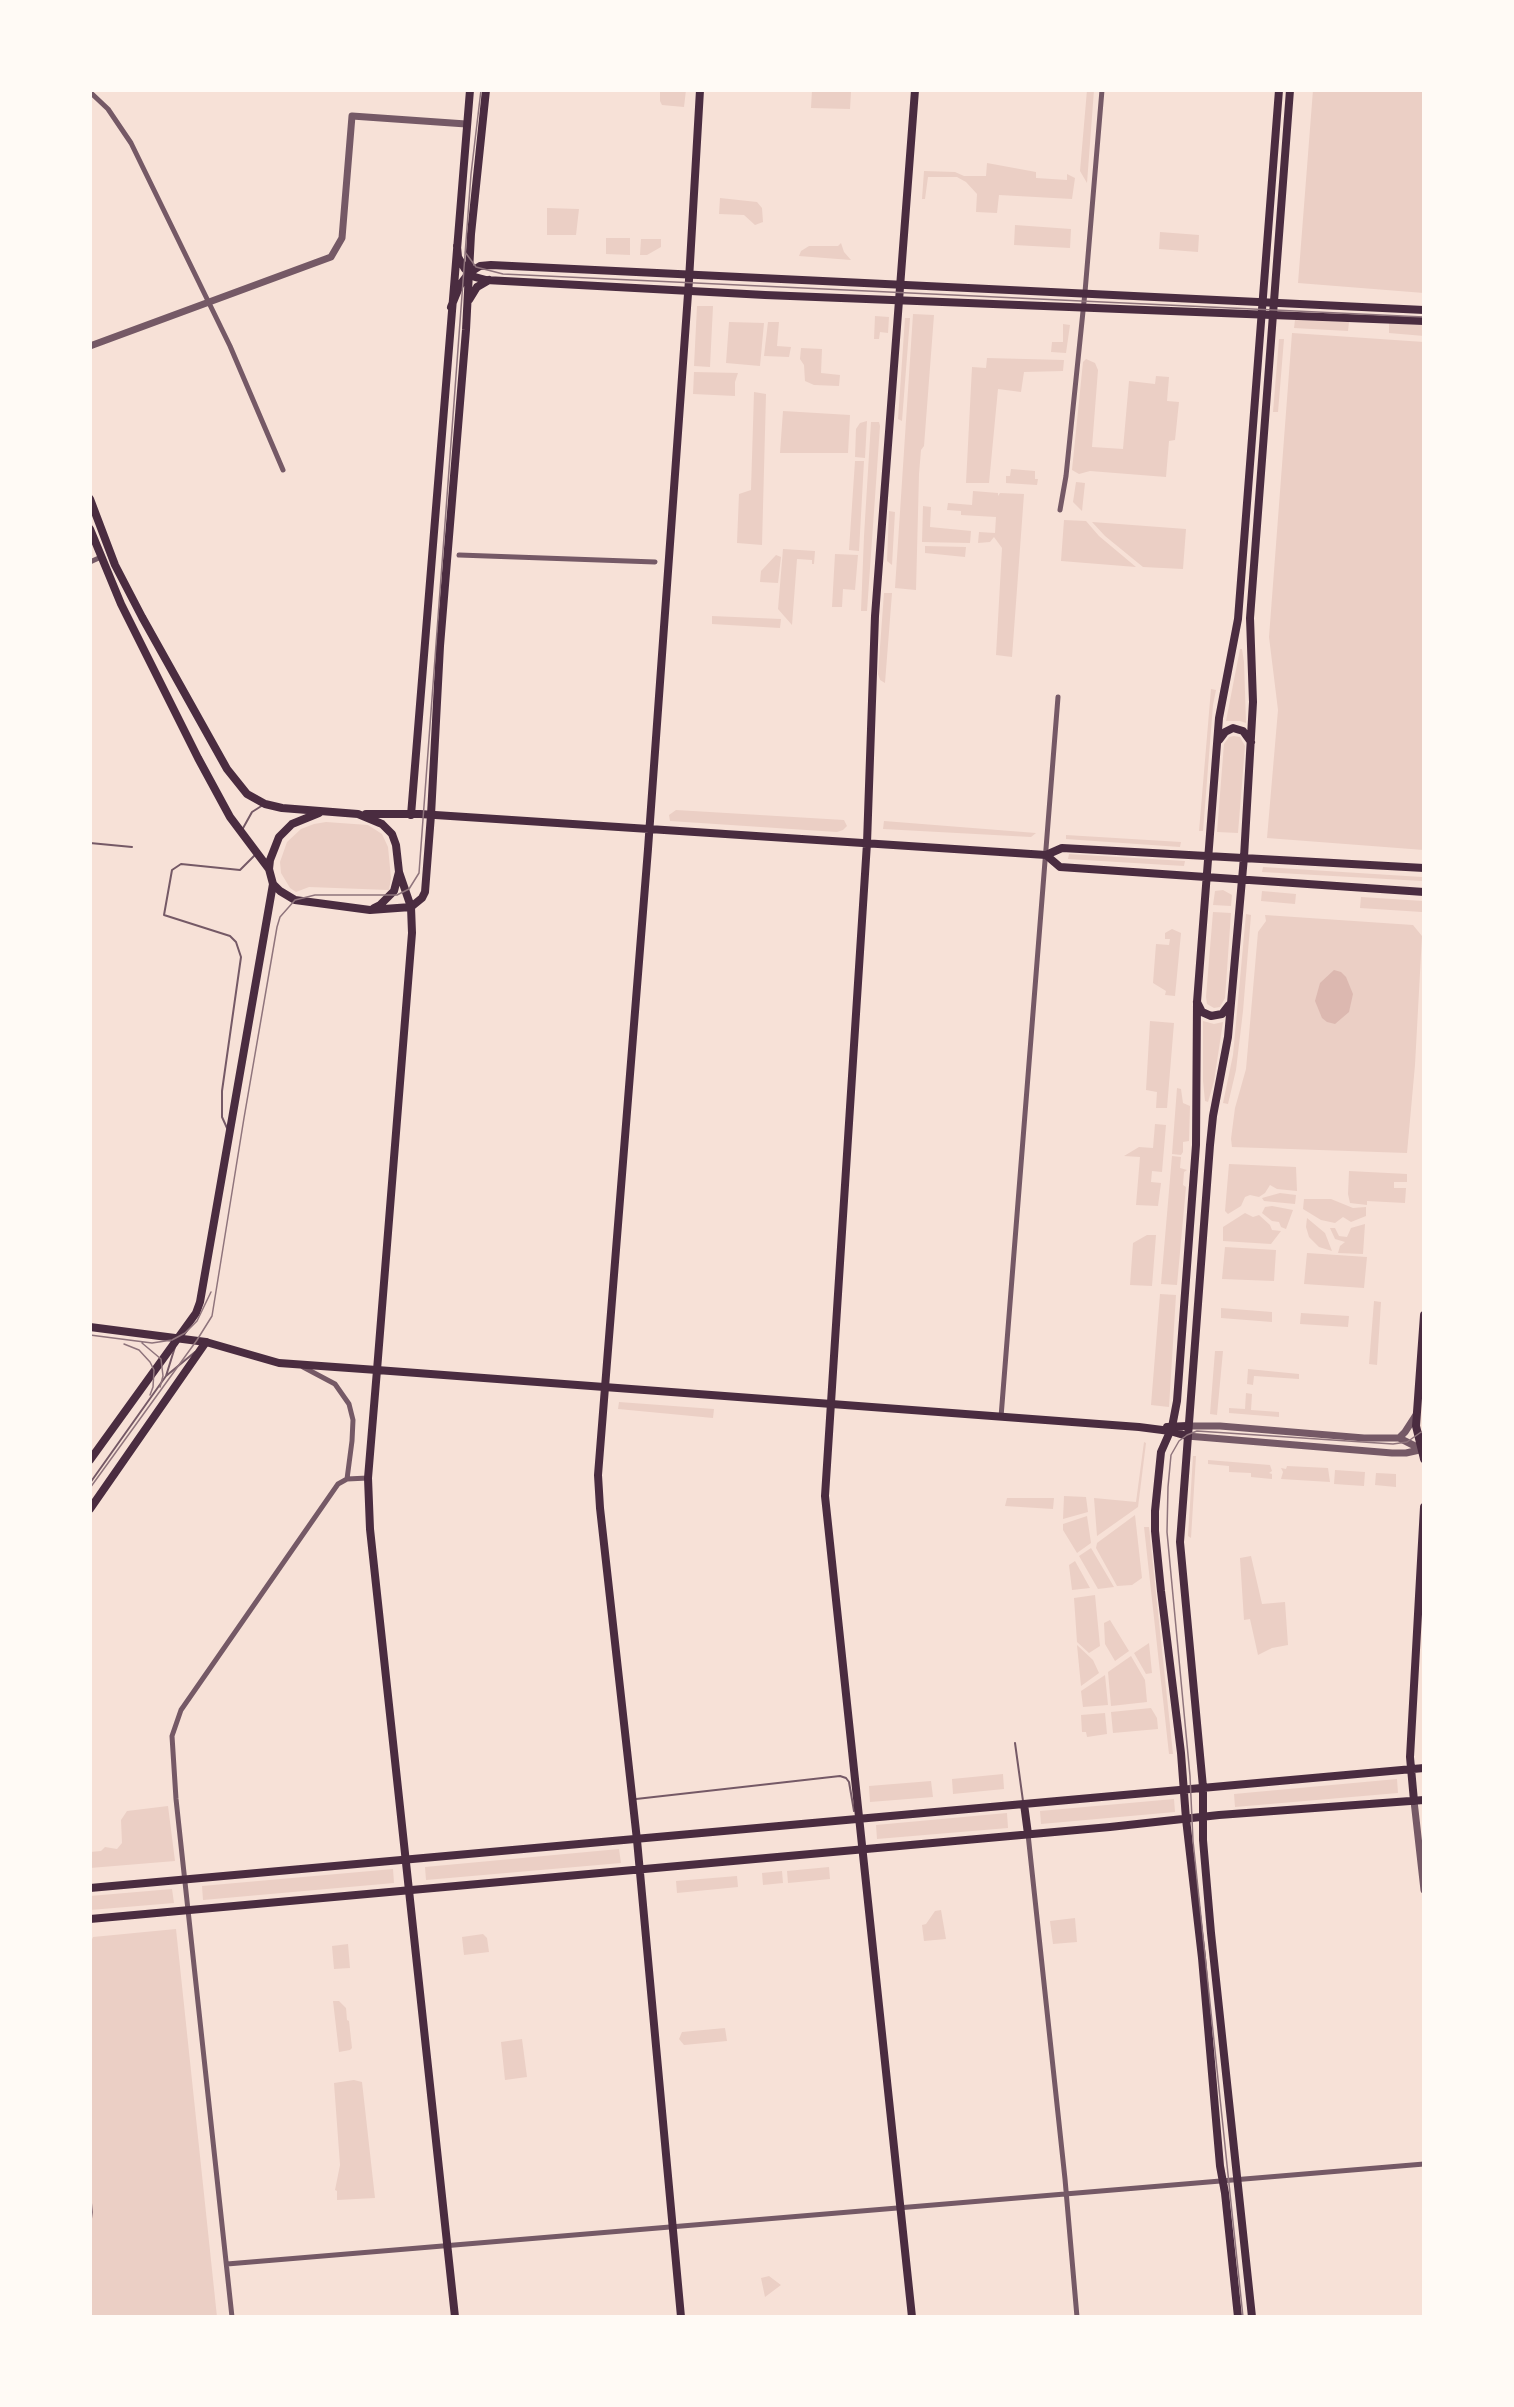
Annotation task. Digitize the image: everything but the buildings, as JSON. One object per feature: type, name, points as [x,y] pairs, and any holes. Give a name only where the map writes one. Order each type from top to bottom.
[{"type":"main road","points":[[411,815],[470,90]]},
{"type":"main road","points":[[273,884],[296,900],[370,910],[411,907],[422,898],[425,892],[440,646],[470,246],[486,90]]},
{"type":"main road","points":[[681,2317],[640,1868],[598,1491],[650,830],[700,90]]},
{"type":"main road","points":[[912,2317],[825,1508],[867,843],[875,616],[915,90]]},
{"type":"main road","points":[[1238,2317],[1155,1531],[1161,1456],[1171,1429],[1177,1401],[1196,1145],[1197,1002],[1223,690],[1238,619],[1279,90]]},
{"type":"main road","points":[[1252,2317],[1212,1944],[1203,1787],[1181,1566],[1181,1509],[1213,1116],[1223,1069],[1244,857],[1253,702],[1250,618],[1290,90]]},
{"type":"main road","points":[[457,246],[461,264],[469,273],[477,278],[491,280],[900,300],[1424,321]]},
{"type":"main road","points":[[470,246],[478,260],[491,265]]},
{"type":"main road","points":[[451,307],[460,285],[469,273],[476,267],[491,265],[1424,310]]},
{"type":"main road","points":[[466,308],[474,290],[483,282],[491,280]]},
{"type":"main road","points":[[90,499],[115,565],[181,690],[221,759],[247,794],[265,804],[323,812],[431,815],[1046,855],[1062,848],[1424,868]]},
{"type":"main road","points":[[90,529],[121,604],[198,758],[241,832],[269,869],[273,884],[200,1302],[196,1313],[90,1460]]},
{"type":"main road","points":[[1217,747],[1220,737],[1233,728],[1246,733],[1251,748]]},
{"type":"main road","points":[[269,869],[279,837],[292,824],[323,812]]},
{"type":"main road","points":[[358,814],[382,824],[392,834],[396,845],[399,872],[411,907],[411,943],[368,1479],[370,1529],[455,2317]]},
{"type":"main road","points":[[1046,855],[1060,867],[1424,892]]},
{"type":"main road","points":[[370,910],[380,905],[394,891],[399,872]]},
{"type":"main road","points":[[1197,1002],[1204,1013],[1214,1016],[1227,1010],[1230,1002]]},
{"type":"main road","points":[[1424,1315],[1417,1412],[1417,1437],[1424,1459]]},
{"type":"main road","points":[[90,1327],[206,1342],[266,1360],[298,1365],[1148,1428],[1171,1429],[1188,1426]]},
{"type":"main road","points":[[90,1509],[206,1342]]},
{"type":"main road","points":[[1171,1429],[1187,1436]]},
{"type":"main road","points":[[1414,1801],[1410,1770],[1422,1581],[1424,1507]]},
{"type":"main road","points":[[90,1887],[1424,1768]]},
{"type":"main road","points":[[90,1919],[1203,1817],[1424,1800]]},
{"type":"main road","points":[[1024,1804],[1028,1834]]},
{"type":"street","points":[[1060,510],[1066,476],[1085,292],[1102,90]]},
{"type":"street","points":[[90,92],[108,109],[131,143],[230,346],[283,470]]},
{"type":"street","points":[[90,346],[324,260],[337,251],[343,230],[352,116],[466,124]]},
{"type":"street","points":[[459,555],[655,562]]},
{"type":"street","points":[[90,562],[101,557]]},
{"type":"street","points":[[1001,1417],[1058,697]]},
{"type":"street","points":[[298,1365],[335,1384],[349,1404],[352,1441],[347,1479]]},
{"type":"street","points":[[1399,1438],[1417,1412]]},
{"type":"street","points":[[1188,1426],[1220,1426],[1364,1438],[1399,1438],[1422,1449]]},
{"type":"street","points":[[1187,1436],[1392,1453],[1406,1453],[1422,1449]]},
{"type":"street","points":[[1185,1452],[1191,1442],[1200,1438]]},
{"type":"street","points":[[232,2317],[172,1749],[175,1725],[181,1710],[338,1484],[347,1479],[368,1479]]},
{"type":"street","points":[[1414,1801],[1424,1890]]},
{"type":"street","points":[[1028,1834],[1077,2317]]},
{"type":"street","points":[[227,2264],[1424,2164]]},
{"type":"lane","points":[[241,832],[252,812],[265,804]]},
{"type":"lane","points":[[90,843],[132,847]]},
{"type":"lane","points":[[229,1131],[222,1117],[222,1091],[241,957],[236,942],[230,936],[164,915],[172,870],[181,864],[240,870],[256,853]]},
{"type":"lane","points":[[166,1376],[178,1337]]},
{"type":"lane","points":[[90,1483],[166,1376],[206,1342]]},
{"type":"lane","points":[[1015,1743],[1024,1804]]},
{"type":"lane","points":[[633,1800],[840,1776],[849,1782],[858,1819]]},
{"type":"shaded area","points":[[660,90],[686,90],[684,107],[662,105]]},
{"type":"shaded area","points":[[812,90],[851,92],[850,109],[811,108]]},
{"type":"shaded area","points":[[1087,90],[1094,90],[1087,183],[1080,171]]},
{"type":"shaded area","points":[[1313,90],[1424,90],[1424,293],[1298,283]]},
{"type":"shaded area","points":[[987,163],[1036,172],[1036,178],[1067,180],[1067,174],[1075,178],[1072,199],[999,195],[997,213],[976,212],[977,194],[966,182],[957,177],[928,177],[925,199],[922,199],[924,171],[986,176]]},
{"type":"shaded area","points":[[720,198],[757,202],[762,208],[763,222],[755,225],[744,215],[719,214]]},
{"type":"shaded area","points":[[547,208],[579,209],[576,235],[547,235]]},
{"type":"shaded area","points":[[1015,225],[1071,229],[1070,248],[1014,245]]},
{"type":"shaded area","points":[[1160,232],[1199,235],[1198,252],[1159,249]]},
{"type":"shaded area","points":[[606,238],[630,238],[630,255],[606,254]]},
{"type":"shaded area","points":[[641,239],[661,239],[661,247],[647,255],[640,255]]},
{"type":"shaded area","points":[[841,243],[844,252],[851,260],[799,256],[801,251],[809,246],[838,246]]},
{"type":"shaded area","points":[[697,306],[713,306],[710,367],[694,366]]},
{"type":"shaded area","points":[[913,314],[934,315],[924,446],[921,450],[919,474],[916,590],[895,588]]},
{"type":"shaded area","points":[[875,316],[889,317],[888,333],[880,332],[879,339],[874,339]]},
{"type":"shaded area","points":[[905,318],[910,318],[902,421],[898,419]]},
{"type":"shaded area","points":[[1295,320],[1349,322],[1348,331],[1294,328]]},
{"type":"shaded area","points":[[729,322],[764,323],[760,366],[726,363]]},
{"type":"shaded area","points":[[768,322],[779,322],[777,346],[791,347],[789,357],[764,356]]},
{"type":"shaded area","points":[[1389,322],[1424,324],[1424,336],[1389,333]]},
{"type":"shaded area","points":[[1063,324],[1070,325],[1066,353],[1051,352],[1052,342],[1063,342]]},
{"type":"shaded area","points":[[1292,333],[1424,342],[1424,850],[1267,838],[1278,710],[1269,637]]},
{"type":"shaded area","points":[[1279,339],[1284,339],[1278,412],[1273,412]]},
{"type":"shaded area","points":[[801,348],[822,349],[821,373],[840,375],[839,386],[814,385],[805,381],[804,365],[800,359]]},
{"type":"shaded area","points":[[987,358],[1064,360],[1063,371],[1024,372],[1021,392],[998,389],[989,483],[966,483],[972,367],[986,368]]},
{"type":"shaded area","points":[[1086,359],[1095,363],[1098,370],[1092,447],[1123,449],[1129,381],[1155,384],[1156,376],[1169,377],[1167,401],[1179,402],[1175,440],[1169,441],[1166,477],[1090,471],[1079,474],[1072,470],[1083,362]]},
{"type":"shaded area","points":[[694,372],[738,373],[735,382],[735,396],[693,394]]},
{"type":"shaded area","points":[[754,392],[766,394],[762,545],[737,543],[739,494],[751,490]]},
{"type":"shaded area","points":[[783,411],[850,415],[848,453],[780,453]]},
{"type":"shaded area","points":[[867,421],[865,458],[855,457],[856,429],[860,423]]},
{"type":"shaded area","points":[[871,422],[879,422],[880,426],[867,611],[861,611],[864,536]]},
{"type":"shaded area","points":[[855,461],[864,461],[859,551],[849,550]]},
{"type":"shaded area","points":[[1011,469],[1035,471],[1035,479],[1038,479],[1037,485],[1006,483],[1006,476],[1010,476]]},
{"type":"shaded area","points":[[1076,482],[1085,483],[1082,511],[1073,502]]},
{"type":"shaded area","points":[[973,491],[998,493],[998,496],[1000,493],[1024,494],[1012,657],[996,655],[1002,548],[994,537],[990,542],[978,543],[979,532],[995,533],[996,517],[961,515],[961,511],[947,510],[948,503],[972,505]]},
{"type":"shaded area","points":[[923,506],[931,507],[930,527],[971,531],[970,543],[922,542]]},
{"type":"shaded area","points":[[889,511],[895,512],[892,565],[887,561]]},
{"type":"shaded area","points":[[1064,520],[1086,521],[1099,536],[1136,567],[1061,561]]},
{"type":"shaded area","points":[[1092,522],[1186,529],[1183,569],[1143,567],[1105,536]]},
{"type":"shaded area","points":[[925,546],[966,547],[965,557],[925,553]]},
{"type":"shaded area","points":[[783,549],[815,551],[814,564],[812,560],[797,559],[792,625],[778,609]]},
{"type":"shaded area","points":[[835,554],[858,555],[855,590],[843,589],[842,607],[832,607]]},
{"type":"shaded area","points":[[776,555],[781,557],[778,583],[760,582],[761,571]]},
{"type":"shaded area","points":[[884,593],[892,593],[885,683],[880,680],[878,674]]},
{"type":"shaded area","points":[[712,616],[781,619],[780,628],[712,624]]},
{"type":"shaded area","points":[[1240,649],[1242,649],[1244,662],[1246,723],[1226,721]]},
{"type":"shaded area","points":[[1211,689],[1216,690],[1203,831],[1199,831]]},
{"type":"shaded area","points":[[1229,737],[1240,737],[1245,746],[1238,833],[1217,832],[1224,744]]},
{"type":"shaded area","points":[[676,810],[844,820],[847,826],[837,832],[670,821],[669,815]]},
{"type":"shaded area","points":[[884,821],[1036,833],[1031,837],[883,829]]},
{"type":"shaded area","points":[[326,822],[368,825],[382,834],[388,847],[391,878],[389,890],[309,887],[296,892],[290,888],[281,873],[280,862],[287,842],[301,829]]},
{"type":"shaded area","points":[[1066,835],[1181,842],[1180,847],[1066,839]]},
{"type":"shaded area","points":[[1069,854],[1185,861],[1184,866],[1068,859]]},
{"type":"shaded area","points":[[1263,867],[1422,877],[1422,881],[1262,872]]},
{"type":"shaded area","points":[[1223,890],[1232,895],[1231,906],[1213,905],[1215,891]]},
{"type":"shaded area","points":[[1262,891],[1296,894],[1295,904],[1261,901]]},
{"type":"shaded area","points":[[1361,897],[1423,901],[1422,912],[1360,908]]},
{"type":"shaded area","points":[[1213,912],[1231,913],[1225,998],[1220,1007],[1214,1008],[1207,1004],[1206,997]]},
{"type":"shaded area","points":[[1246,914],[1251,915],[1243,1011],[1236,1070],[1228,1104],[1223,1103],[1233,1055]]},
{"type":"shaded area","points":[[1265,915],[1413,925],[1422,936],[1415,1065],[1407,1153],[1232,1147],[1235,1108],[1246,1069],[1258,932],[1266,921]]},
{"type":"shaded area","points":[[1172,929],[1181,933],[1175,996],[1165,995],[1166,991],[1153,983],[1156,944],[1169,945],[1170,939],[1165,939],[1165,933]]},
{"type":"shaded area","points":[[1334,970],[1346,977],[1353,994],[1349,1012],[1335,1024],[1322,1018],[1315,1001],[1320,983]]},
{"type":"shaded area","points":[[1150,1021],[1174,1023],[1167,1108],[1156,1108],[1157,1092],[1146,1090]]},
{"type":"shaded area","points":[[1203,1021],[1214,1024],[1223,1022],[1214,1081],[1208,1102],[1205,1101],[1203,1081]]},
{"type":"shaded area","points":[[1177,1088],[1181,1089],[1183,1103],[1190,1106],[1189,1141],[1183,1142],[1181,1155],[1172,1154]]},
{"type":"shaded area","points":[[1155,1124],[1166,1125],[1162,1172],[1152,1171],[1151,1182],[1161,1183],[1158,1206],[1136,1205],[1140,1157],[1124,1156],[1139,1147],[1153,1148]]},
{"type":"shaded area","points":[[1172,1156],[1181,1157],[1180,1168],[1187,1170],[1184,1172],[1183,1185],[1186,1187],[1177,1285],[1161,1284]]},
{"type":"shaded area","points":[[1229,1164],[1296,1167],[1297,1191],[1277,1189],[1270,1185],[1259,1197],[1250,1195],[1245,1197],[1241,1206],[1228,1214],[1225,1211]]},
{"type":"shaded area","points":[[1349,1171],[1407,1174],[1407,1182],[1394,1182],[1394,1188],[1406,1188],[1405,1203],[1367,1201],[1367,1205],[1350,1203]]},
{"type":"shaded area","points":[[1280,1193],[1296,1195],[1295,1204],[1264,1201],[1262,1198]]},
{"type":"shaded area","points":[[1304,1199],[1331,1199],[1353,1208],[1366,1207],[1366,1216],[1351,1222],[1343,1217],[1335,1223],[1321,1220],[1303,1209]]},
{"type":"shaded area","points":[[1265,1207],[1293,1210],[1286,1229],[1281,1227],[1279,1222],[1272,1221],[1262,1213]]},
{"type":"shaded area","points":[[1245,1213],[1253,1217],[1259,1215],[1272,1230],[1281,1231],[1271,1244],[1223,1241],[1223,1227]]},
{"type":"shaded area","points":[[1307,1218],[1325,1233],[1332,1251],[1319,1247],[1309,1237],[1306,1227]]},
{"type":"shaded area","points":[[1365,1224],[1363,1254],[1338,1253],[1340,1246],[1345,1242],[1335,1239],[1330,1228],[1335,1228],[1339,1236],[1347,1237],[1351,1228]]},
{"type":"shaded area","points":[[1147,1235],[1156,1235],[1152,1286],[1130,1285],[1133,1243]]},
{"type":"shaded area","points":[[1225,1247],[1276,1250],[1274,1281],[1222,1279]]},
{"type":"shaded area","points":[[1307,1253],[1367,1257],[1364,1288],[1304,1284]]},
{"type":"shaded area","points":[[1160,1294],[1176,1295],[1169,1407],[1151,1405]]},
{"type":"shaded area","points":[[1374,1301],[1381,1302],[1377,1365],[1369,1364]]},
{"type":"shaded area","points":[[1221,1308],[1272,1312],[1272,1322],[1221,1318]]},
{"type":"shaded area","points":[[1301,1313],[1349,1316],[1348,1327],[1300,1324]]},
{"type":"shaded area","points":[[1215,1351],[1223,1351],[1217,1415],[1210,1414]]},
{"type":"shaded area","points":[[1248,1369],[1299,1374],[1299,1379],[1254,1376],[1253,1385],[1247,1384]]},
{"type":"shaded area","points":[[1246,1393],[1252,1394],[1251,1410],[1279,1412],[1279,1417],[1229,1413],[1229,1408],[1245,1409]]},
{"type":"shaded area","points":[[619,1402],[714,1409],[713,1418],[618,1409]]},
{"type":"shaded area","points":[[1144,1442],[1146,1443],[1138,1507],[1097,1536],[1094,1498],[1136,1502]]},
{"type":"shaded area","points":[[1193,1456],[1196,1456],[1191,1538],[1188,1536]]},
{"type":"shaded area","points":[[1208,1460],[1270,1465],[1272,1471],[1269,1473],[1272,1474],[1272,1479],[1251,1477],[1251,1473],[1229,1472],[1229,1466],[1208,1464]]},
{"type":"shaded area","points":[[1287,1466],[1328,1468],[1330,1482],[1281,1479],[1283,1472],[1281,1468],[1286,1469]]},
{"type":"shaded area","points":[[1335,1470],[1365,1472],[1364,1486],[1334,1484]]},
{"type":"shaded area","points":[[1376,1473],[1396,1474],[1396,1487],[1375,1485]]},
{"type":"shaded area","points":[[1064,1496],[1086,1497],[1088,1512],[1063,1519]]},
{"type":"shaded area","points":[[1007,1498],[1054,1498],[1053,1509],[1005,1506]]},
{"type":"shaded area","points":[[1135,1515],[1142,1578],[1132,1585],[1117,1586],[1096,1548],[1097,1543]]},
{"type":"shaded area","points":[[1087,1516],[1091,1543],[1077,1553],[1063,1530],[1063,1524]]},
{"type":"shaded area","points":[[1144,1527],[1149,1527],[1173,1754],[1169,1754]]},
{"type":"shaded area","points":[[1091,1548],[1114,1587],[1098,1589],[1079,1556]]},
{"type":"shaded area","points":[[1251,1556],[1262,1604],[1285,1602],[1288,1645],[1272,1648],[1258,1655],[1250,1619],[1244,1620],[1240,1558]]},
{"type":"shaded area","points":[[1075,1561],[1090,1588],[1072,1590],[1069,1565]]},
{"type":"shaded area","points":[[1095,1595],[1100,1646],[1089,1653],[1077,1642],[1074,1598]]},
{"type":"shaded area","points":[[1110,1620],[1129,1651],[1115,1661],[1105,1644],[1104,1623]]},
{"type":"shaded area","points":[[1149,1643],[1152,1673],[1146,1674],[1134,1653]]},
{"type":"shaded area","points":[[1077,1645],[1093,1660],[1099,1673],[1081,1686]]},
{"type":"shaded area","points":[[1131,1656],[1145,1680],[1147,1702],[1111,1706],[1108,1672]]},
{"type":"shaded area","points":[[1105,1675],[1108,1705],[1083,1707],[1081,1691]]},
{"type":"shaded area","points":[[1151,1708],[1157,1718],[1158,1729],[1113,1733],[1111,1712]]},
{"type":"shaded area","points":[[1105,1713],[1107,1734],[1087,1737],[1086,1732],[1082,1732],[1081,1715]]},
{"type":"shaded area","points":[[1003,1774],[1004,1789],[953,1794],[952,1779]]},
{"type":"shaded area","points":[[1397,1779],[1398,1793],[1235,1807],[1234,1794]]},
{"type":"shaded area","points":[[931,1781],[933,1797],[870,1802],[869,1786]]},
{"type":"shaded area","points":[[1174,1799],[1175,1812],[1041,1824],[1040,1811]]},
{"type":"shaded area","points":[[168,1806],[175,1861],[90,1868],[90,1852],[101,1851],[105,1847],[117,1849],[122,1843],[121,1820],[127,1811]]},
{"type":"shaded area","points":[[1007,1813],[1008,1828],[877,1839],[876,1825]]},
{"type":"shaded area","points":[[619,1849],[621,1863],[426,1880],[425,1867]]},
{"type":"shaded area","points":[[829,1867],[830,1879],[788,1883],[787,1871]]},
{"type":"shaded area","points":[[393,1869],[394,1883],[203,1900],[202,1886]]},
{"type":"shaded area","points":[[782,1871],[783,1883],[763,1885],[762,1873]]},
{"type":"shaded area","points":[[737,1876],[738,1887],[677,1893],[676,1881]]},
{"type":"shaded area","points":[[172,1889],[174,1903],[90,1910],[90,1896]]},
{"type":"shaded area","points":[[941,1910],[946,1939],[924,1941],[922,1925],[926,1924],[935,1911]]},
{"type":"shaded area","points":[[1075,1918],[1077,1942],[1053,1944],[1050,1921]]},
{"type":"shaded area","points":[[176,1929],[217,2317],[90,2317],[90,1944],[93,1937]]},
{"type":"shaded area","points":[[483,1934],[487,1938],[489,1952],[464,1955],[462,1937]]},
{"type":"shaded area","points":[[348,1944],[350,1968],[334,1969],[332,1946]]},
{"type":"shaded area","points":[[333,2001],[339,2001],[346,2008],[352,2048],[350,2050],[339,2052]]},
{"type":"shaded area","points":[[725,2028],[727,2041],[684,2045],[679,2039],[682,2032]]},
{"type":"shaded area","points":[[522,2039],[527,2077],[505,2080],[501,2042]]},
{"type":"shaded area","points":[[354,2080],[362,2082],[375,2198],[337,2200],[335,2190],[340,2165],[334,2083]]},
{"type":"shaded area","points":[[769,2276],[781,2285],[765,2297],[761,2278]]},
{"type":"tram line","points":[[90,1488],[212,1316],[280,917],[295,900],[315,895],[397,895],[409,889],[419,873],[471,174],[481,90]]},
{"type":"tram line","points":[[465,252],[476,267],[503,274],[1424,317]]},
{"type":"tram line","points":[[90,1335],[152,1343],[172,1340],[185,1333],[197,1321],[211,1292]]},
{"type":"tram line","points":[[142,1343],[161,1359],[163,1376],[160,1387]]},
{"type":"tram line","points":[[124,1344],[139,1350],[150,1362],[154,1370],[150,1395]]},
{"type":"tram line","points":[[1243,2317],[1193,1841],[1190,1776],[1167,1532],[1171,1455],[1179,1441],[1197,1431],[1393,1444],[1407,1442],[1424,1430]]},
{"type":"railway","points":[[90,2194],[92,2212],[90,2225]]}]
